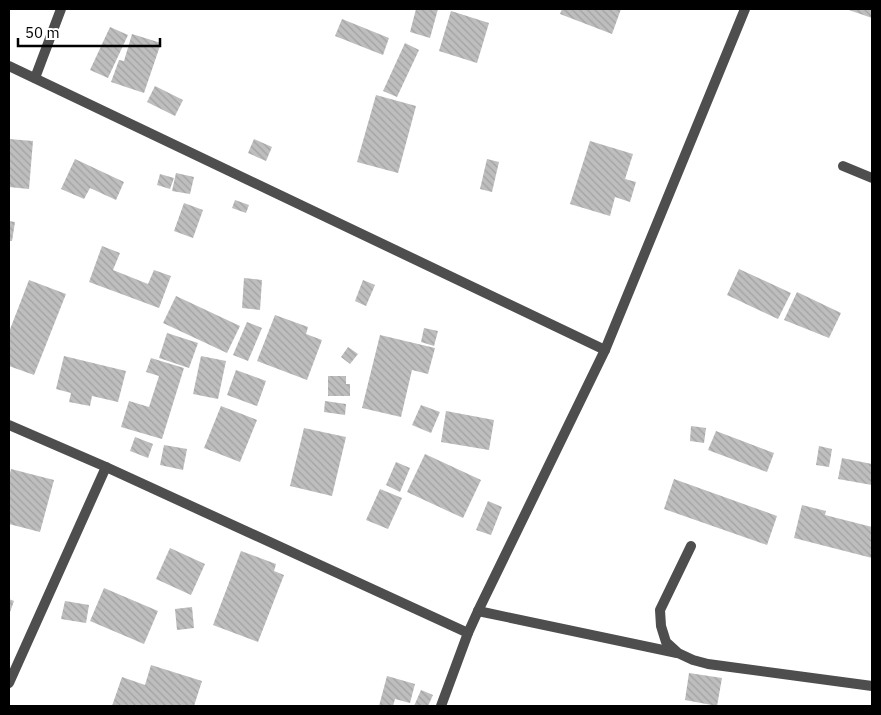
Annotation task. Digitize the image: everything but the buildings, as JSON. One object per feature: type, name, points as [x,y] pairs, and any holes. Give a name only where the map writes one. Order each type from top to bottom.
[{"type":"street","points":[[35,78],[61,9]]},
{"type":"street","points":[[441,706],[478,611],[605,350],[745,9]]},
{"type":"street","points":[[9,66],[605,350]]},
{"type":"street","points":[[843,166],[872,178]]},
{"type":"street","points":[[9,426],[106,467],[468,633]]},
{"type":"street","points":[[9,683],[106,467]]},
{"type":"street","points":[[678,653],[666,642],[661,626],[660,610],[691,546]]},
{"type":"street","points":[[478,611],[678,653],[708,664],[872,686]]}]
